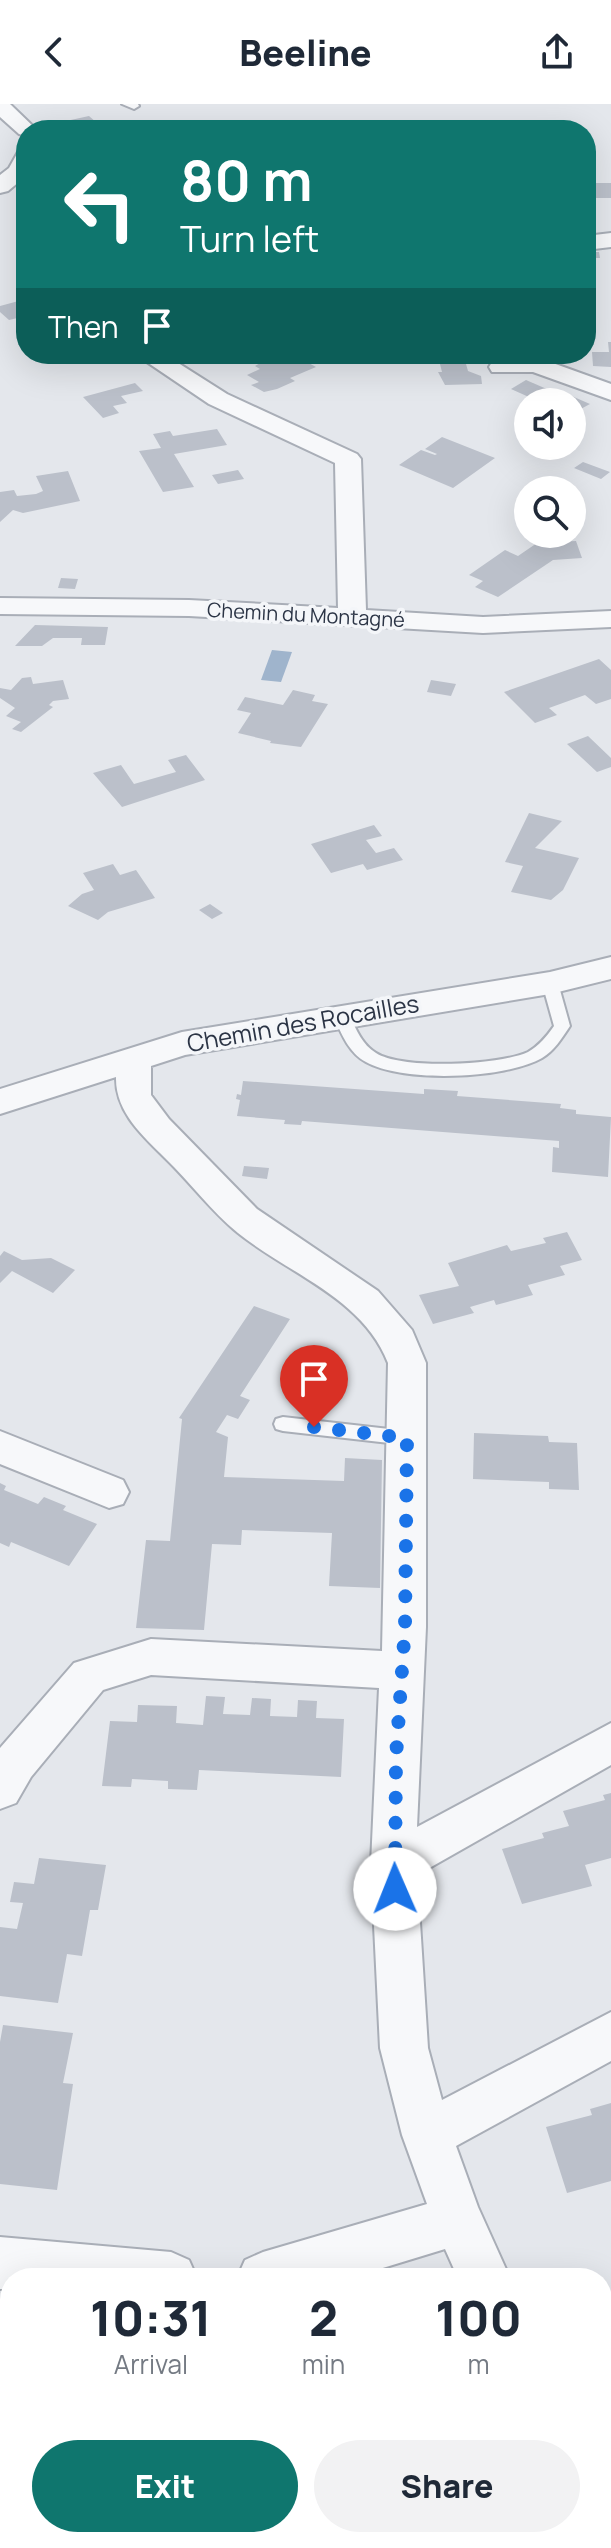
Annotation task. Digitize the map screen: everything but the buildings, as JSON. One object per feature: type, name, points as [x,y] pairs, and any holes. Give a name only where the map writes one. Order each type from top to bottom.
[{"type":"street","points":[[0,106],[16,121]]},
{"type":"street","points":[[0,186],[16,174]]},
{"type":"street","points":[[163,364],[218,399],[348,459],[352,619]]},
{"type":"street","points":[[501,367],[536,364],[611,393]]},
{"type":"street","name":"Chemin du Montagné","points":[[0,606],[189,608],[483,625],[611,619]]},
{"type":"street","name":"Chemin des Rocailles","points":[[0,1102],[182,1044],[550,983],[611,968]]},
{"type":"street","points":[[134,1058],[134,1095],[150,1120],[226,1202],[256,1228],[360,1300],[383,1320],[398,1339],[407,1363],[405,1627],[394,1864],[404,2048],[427,2135],[456,2216],[479,2268]]},
{"type":"street","points":[[0,1447],[109,1492]]},
{"type":"street","points":[[0,1789],[15,1763],[89,1676],[151,1657],[401,1671]]},
{"type":"street","points":[[394,1864],[611,1742]]},
{"type":"street","points":[[427,2135],[611,2035]]},
{"type":"street","points":[[297,2268],[436,2227],[456,2216]]},
{"type":"street","points":[[0,2263],[57,2268]]},
{"type":"lane","points":[[342,1017],[356,1046],[374,1060],[410,1067],[491,1066],[532,1057],[550,1044],[562,1026],[550,983]]},
{"type":"lane","points":[[283,1424],[407,1438]]},
{"type":"water","points":[[272,650],[292,652],[281,682],[261,680]]},
{"type":"route","points":[[314,1427],[407,1438],[405,1627],[396,1757],[395,1889]]}]
